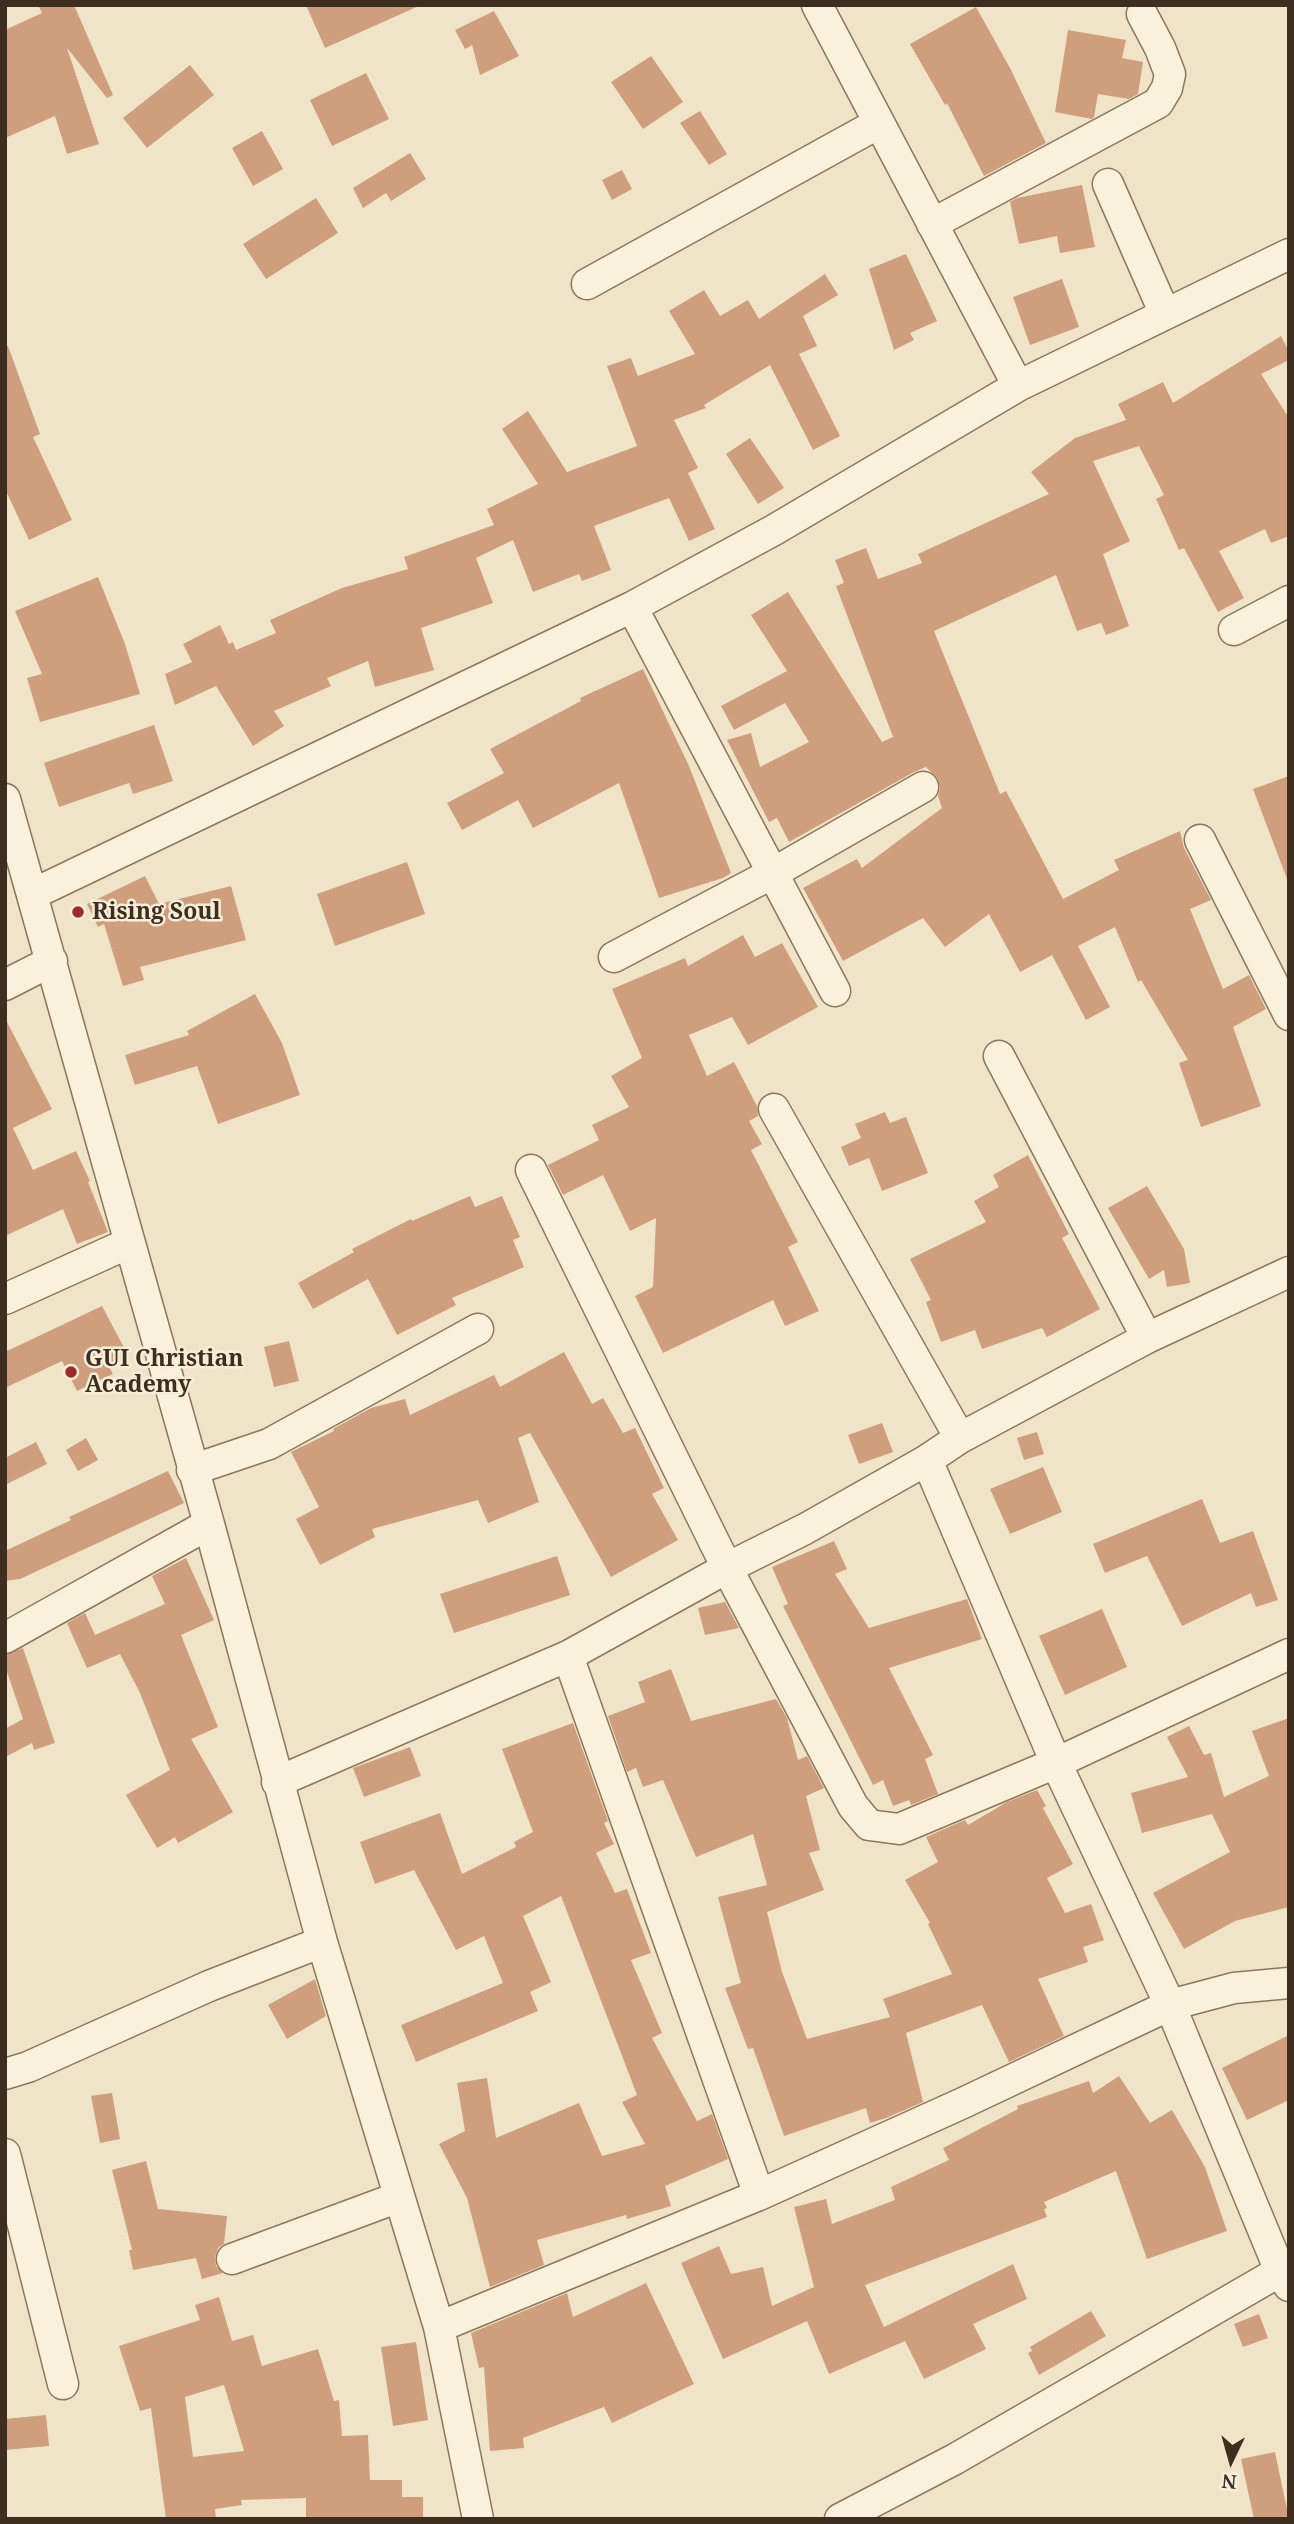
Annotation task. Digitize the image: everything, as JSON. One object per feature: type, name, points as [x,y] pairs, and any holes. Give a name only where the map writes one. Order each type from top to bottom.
[{"type":"street","points":[[817,5],[1018,386]]},
{"type":"street","points":[[932,224],[1158,103],[1167,88],[1170,74],[1142,14]]},
{"type":"street","points":[[587,284],[879,123]]},
{"type":"street","points":[[1108,184],[1165,314]]},
{"type":"street","points":[[33,894],[632,607],[774,530],[1018,386],[1289,254]]},
{"type":"street","points":[[1234,630],[1289,601]]},
{"type":"street","points":[[632,607],[835,991]]},
{"type":"street","points":[[614,957],[773,873],[923,787]]},
{"type":"street","points":[[5,799],[209,1524],[321,1942],[439,2327],[478,2519]]},
{"type":"street","points":[[1200,840],[1289,1015]]},
{"type":"street","points":[[5,985],[52,961]]},
{"type":"street","points":[[999,1056],[1147,1338]]},
{"type":"street","points":[[774,1109],[960,1438]]},
{"type":"street","points":[[531,1170],[727,1568],[853,1806],[869,1825],[899,1829],[1056,1763],[1289,1654]]},
{"type":"street","points":[[5,1299],[130,1243]]},
{"type":"street","points":[[277,1782],[568,1656],[727,1568],[805,1530],[960,1438],[1147,1338],[1289,1272]]},
{"type":"street","points":[[192,1470],[269,1444],[478,1329]]},
{"type":"street","points":[[840,2519],[955,2459],[1286,2274],[1170,2005],[1056,1763],[927,1460]]},
{"type":"street","points":[[5,1638],[209,1524]]},
{"type":"street","points":[[568,1656],[760,2195]]},
{"type":"street","points":[[5,2074],[27,2067],[209,1986],[321,1942]]},
{"type":"street","points":[[439,2327],[760,2195],[1170,2005],[1234,1988],[1289,1983]]},
{"type":"street","points":[[5,2154],[63,2384]]},
{"type":"street","points":[[233,2259],[399,2197]]},
{"type":"building","points":[[38,5],[74,5],[113,95],[107,98],[67,48],[99,144],[67,154],[55,116],[5,138],[5,30],[42,13]]},
{"type":"building","points":[[306,5],[421,5],[325,48]]},
{"type":"building","points":[[976,7],[1010,68],[1046,143],[984,176],[947,103],[945,105],[910,44]]},
{"type":"building","points":[[494,11],[519,56],[480,75],[472,45],[465,49],[455,30]]},
{"type":"building","points":[[1068,30],[1126,40],[1122,58],[1143,62],[1138,94],[1129,99],[1098,94],[1092,119],[1055,112]]},
{"type":"building","points":[[651,56],[683,102],[643,129],[611,82]]},
{"type":"building","points":[[190,65],[214,95],[147,148],[123,118]]},
{"type":"building","points":[[366,73],[389,119],[332,146],[310,100]]},
{"type":"building","points":[[700,111],[727,154],[709,165],[680,123]]},
{"type":"building","points":[[262,131],[283,169],[253,186],[232,148]]},
{"type":"building","points":[[410,153],[426,179],[391,201],[386,193],[363,208],[353,188]]},
{"type":"building","points":[[622,170],[632,189],[612,200],[602,180]]},
{"type":"building","points":[[1082,185],[1095,247],[1060,253],[1057,236],[1019,244],[1010,202],[1017,198]]},
{"type":"building","points":[[316,198],[338,233],[266,279],[243,244]]},
{"type":"building","points":[[906,254],[937,321],[910,333],[914,340],[894,350],[869,269]]},
{"type":"building","points":[[825,274],[838,295],[803,316],[817,346],[799,354],[840,436],[813,450],[770,365],[704,405],[706,408],[674,420],[698,468],[688,473],[715,529],[689,541],[669,498],[594,526],[611,570],[582,581],[579,574],[533,592],[513,540],[476,558],[493,603],[421,628],[434,670],[375,687],[368,661],[327,678],[331,686],[274,711],[284,726],[253,746],[216,686],[175,705],[165,674],[192,662],[183,644],[220,625],[229,644],[233,642],[236,650],[276,633],[270,620],[342,588],[408,569],[404,557],[494,525],[487,509],[538,484],[502,429],[528,411],[567,472],[637,446],[607,366],[631,358],[638,376],[695,354],[669,311],[704,290],[720,316],[748,300],[759,319]]},
{"type":"building","points":[[1062,279],[1079,327],[1030,345],[1013,297]]},
{"type":"building","points":[[1281,336],[1289,352],[1289,360],[1261,374],[1289,418],[1289,536],[1271,543],[1265,529],[1219,551],[1244,598],[1218,612],[1184,548],[1179,550],[1156,499],[1164,495],[1139,446],[1093,461],[1130,541],[1103,554],[1129,626],[1106,635],[1101,623],[1077,631],[1056,575],[934,631],[1000,794],[1006,791],[1063,899],[1119,870],[1114,860],[1180,831],[1184,848],[1211,900],[1190,909],[1223,989],[1249,975],[1266,1009],[1233,1027],[1261,1106],[1201,1127],[1179,1063],[1188,1060],[1141,980],[1138,982],[1115,927],[1078,946],[1110,1007],[1086,1020],[1052,955],[1020,972],[989,914],[945,947],[923,918],[843,961],[803,888],[857,859],[862,868],[942,808],[938,796],[938,779],[926,767],[914,772],[789,842],[777,818],[769,822],[727,740],[751,733],[760,767],[809,742],[785,703],[734,730],[721,706],[787,671],[751,615],[788,592],[882,742],[893,737],[836,586],[844,583],[835,560],[866,548],[878,579],[922,563],[918,554],[1049,494],[1031,472],[1075,438],[1126,420],[1118,404],[1163,382],[1173,403]]},
{"type":"building","points":[[5,346],[8,346],[40,434],[33,437],[72,520],[29,540],[5,489]]},
{"type":"building","points":[[750,438],[784,488],[758,504],[726,454]]},
{"type":"building","points":[[98,577],[125,644],[140,694],[40,722],[27,678],[42,674],[15,611]]},
{"type":"building","points":[[643,669],[689,766],[731,873],[659,898],[619,783],[533,828],[518,800],[462,830],[447,803],[504,773],[490,749],[581,701],[580,698]]},
{"type":"building","points":[[154,725],[173,781],[133,794],[129,783],[59,807],[44,763]]},
{"type":"building","points":[[1289,776],[1289,879],[1287,879],[1253,789]]},
{"type":"building","points":[[407,862],[425,914],[335,946],[317,894]]},
{"type":"building","points":[[145,876],[159,904],[231,886],[246,940],[140,967],[144,980],[123,986],[104,924],[98,927],[87,904]]},
{"type":"building","points":[[743,935],[755,957],[782,943],[818,1007],[748,1045],[732,1017],[689,1035],[707,1076],[734,1062],[757,1106],[758,1116],[749,1121],[762,1144],[751,1150],[798,1242],[788,1247],[819,1311],[785,1326],[773,1300],[663,1353],[635,1296],[653,1287],[656,1218],[630,1231],[603,1175],[563,1195],[548,1165],[599,1140],[592,1125],[629,1107],[611,1076],[642,1058],[612,989],[685,958],[688,966]]},
{"type":"building","points":[[255,994],[282,1043],[300,1095],[218,1124],[197,1066],[135,1085],[125,1055],[189,1035],[187,1031]]},
{"type":"building","points":[[5,1018],[52,1109],[13,1128],[33,1170],[76,1151],[108,1232],[77,1244],[63,1209],[5,1236]]},
{"type":"building","points":[[885,1112],[890,1123],[906,1117],[928,1173],[882,1191],[869,1158],[849,1166],[841,1147],[861,1138],[855,1124]]},
{"type":"building","points":[[1028,1155],[1069,1234],[1062,1238],[1100,1309],[1047,1337],[1042,1328],[982,1349],[975,1330],[941,1342],[926,1302],[931,1300],[910,1259],[986,1222],[974,1201],[999,1187],[993,1175]]},
{"type":"building","points":[[1147,1186],[1184,1249],[1190,1283],[1167,1287],[1164,1270],[1149,1279],[1108,1208]]},
{"type":"building","points":[[470,1196],[475,1207],[502,1196],[520,1237],[513,1240],[524,1267],[452,1298],[456,1305],[397,1335],[368,1279],[313,1309],[298,1283],[354,1252],[352,1249],[411,1219],[412,1221]]},
{"type":"building","points":[[102,1306],[129,1357],[109,1367],[113,1374],[77,1391],[62,1361],[5,1388],[5,1352]]},
{"type":"building","points":[[289,1341],[299,1381],[274,1387],[264,1347]]},
{"type":"building","points":[[564,1352],[592,1404],[603,1398],[623,1433],[635,1428],[664,1488],[652,1494],[678,1540],[611,1577],[530,1433],[518,1438],[539,1502],[488,1523],[478,1500],[372,1529],[375,1537],[320,1565],[296,1519],[319,1507],[291,1452],[334,1431],[333,1429],[371,1408],[405,1399],[410,1415],[494,1375],[500,1387]]},
{"type":"building","points":[[882,1423],[893,1452],[859,1464],[848,1435]]},
{"type":"building","points":[[1037,1432],[1044,1454],[1024,1460],[1017,1438]]},
{"type":"building","points":[[86,1438],[98,1460],[78,1471],[66,1450]]},
{"type":"building","points":[[36,1442],[47,1464],[5,1485],[5,1458]]},
{"type":"building","points":[[1043,1467],[1062,1512],[1010,1534],[990,1489]]},
{"type":"building","points":[[168,1471],[184,1503],[20,1579],[5,1581],[5,1551],[71,1520],[69,1517]]},
{"type":"building","points":[[1202,1499],[1220,1543],[1253,1531],[1278,1600],[1256,1607],[1251,1593],[1182,1626],[1147,1556],[1105,1573],[1093,1544]]},
{"type":"building","points":[[834,1541],[847,1569],[835,1574],[869,1628],[967,1599],[982,1639],[889,1668],[933,1755],[925,1759],[938,1794],[911,1805],[909,1800],[893,1806],[883,1780],[873,1785],[783,1606],[788,1604],[772,1567]]},
{"type":"building","points":[[557,1556],[570,1595],[454,1633],[440,1594]]},
{"type":"building","points":[[186,1558],[214,1620],[181,1635],[218,1727],[191,1739],[233,1812],[178,1843],[175,1837],[157,1848],[126,1795],[170,1770],[140,1693],[120,1654],[87,1668],[67,1623],[85,1613],[95,1635],[165,1604],[152,1576]]},
{"type":"building","points":[[725,1602],[739,1628],[705,1635],[698,1608]]},
{"type":"building","points":[[1102,1609],[1127,1667],[1065,1695],[1039,1636]]},
{"type":"building","points":[[23,1648],[55,1743],[34,1750],[32,1743],[5,1757],[5,1729],[23,1719],[5,1666],[5,1655]]},
{"type":"building","points":[[671,1669],[691,1721],[776,1699],[787,1718],[798,1760],[807,1756],[824,1788],[806,1796],[820,1850],[809,1853],[824,1890],[767,1912],[782,1972],[807,2039],[890,2017],[883,1999],[952,1974],[928,1924],[930,1923],[905,1880],[938,1862],[926,1837],[965,1820],[968,1825],[1007,1802],[1037,1790],[1046,1806],[1043,1808],[1073,1864],[1047,1878],[1065,1913],[1091,1904],[1104,1940],[1083,1947],[1088,1962],[1038,1979],[1064,2036],[1009,2062],[982,2005],[906,2033],[923,2102],[870,2123],[866,2108],[784,2136],[753,2048],[748,2049],[725,1988],[741,1983],[718,1897],[767,1885],[753,1834],[696,1857],[663,1780],[643,1787],[636,1768],[627,1772],[608,1716],[645,1702],[638,1682]]},
{"type":"building","points":[[1289,1718],[1289,1907],[1235,1921],[1184,1949],[1153,1893],[1230,1852],[1212,1814],[1142,1833],[1131,1793],[1188,1777],[1167,1737],[1189,1726],[1204,1755],[1211,1753],[1224,1797],[1269,1776],[1252,1731]]},
{"type":"building","points":[[573,1723],[608,1821],[604,1823],[614,1844],[596,1853],[615,1893],[627,1889],[651,1953],[631,1960],[662,2033],[652,2038],[697,2121],[712,2114],[728,2159],[665,2186],[671,2206],[627,2219],[626,2215],[537,2240],[544,2265],[490,2287],[467,2198],[439,2144],[465,2131],[457,2083],[487,2078],[496,2138],[579,2103],[602,2156],[645,2144],[622,2102],[637,2095],[561,1896],[523,1916],[551,1982],[530,1992],[538,2011],[416,2062],[401,2025],[503,1983],[484,1936],[456,1950],[414,1870],[375,1884],[360,1842],[440,1813],[462,1874],[516,1847],[514,1842],[533,1832],[502,1749]]},
{"type":"building","points":[[410,1747],[421,1776],[364,1797],[353,1768]]},
{"type":"building","points":[[315,1979],[326,2016],[287,2039],[268,2005]]},
{"type":"building","points":[[1289,2035],[1289,2100],[1247,2120],[1222,2068]]},
{"type":"building","points":[[1119,2076],[1150,2123],[1172,2110],[1205,2167],[1227,2231],[1147,2259],[1116,2171],[1044,2202],[1047,2217],[865,2285],[884,2327],[1013,2264],[1027,2299],[973,2324],[986,2349],[924,2379],[905,2341],[829,2374],[807,2321],[723,2359],[681,2263],[719,2246],[731,2274],[763,2267],[772,2306],[814,2287],[794,2207],[826,2199],[832,2224],[895,2200],[891,2187],[949,2160],[943,2148],[1018,2109],[1017,2106],[1089,2081],[1093,2093]]},
{"type":"building","points":[[112,2093],[120,2139],[100,2143],[91,2096]]},
{"type":"building","points":[[146,2161],[158,2209],[227,2216],[224,2244],[218,2248],[215,2257],[216,2266],[223,2273],[202,2279],[196,2258],[133,2270],[129,2250],[132,2250],[112,2170]]},
{"type":"building","points":[[646,2283],[694,2384],[612,2423],[604,2407],[523,2438],[524,2448],[490,2451],[484,2367],[479,2368],[471,2333],[567,2293],[573,2317]]},
{"type":"building","points":[[219,2297],[232,2341],[253,2335],[262,2366],[318,2349],[334,2401],[339,2400],[342,2436],[368,2435],[370,2480],[402,2480],[402,2497],[423,2497],[423,2519],[306,2519],[306,2498],[241,2500],[242,2505],[215,2509],[216,2519],[166,2519],[151,2408],[140,2411],[119,2346],[200,2320],[195,2305]],"holes":[[[224,2385],[244,2451],[193,2457],[185,2397]]]},
{"type":"building","points":[[1091,2311],[1106,2336],[1039,2375],[1028,2353],[1032,2351],[1030,2347]]},
{"type":"building","points":[[1259,2314],[1268,2338],[1243,2347],[1234,2324]]},
{"type":"building","points":[[416,2342],[428,2420],[393,2426],[381,2347]]},
{"type":"building","points":[[46,2415],[49,2446],[5,2450],[5,2419]]},
{"type":"building","points":[[1275,2452],[1289,2519],[1254,2519],[1241,2459]]},
{"type":"place","name":"Rising Soul","points":[[78,912]]},
{"type":"place","name":"GUI Christian Academy","points":[[71,1372]]}]
